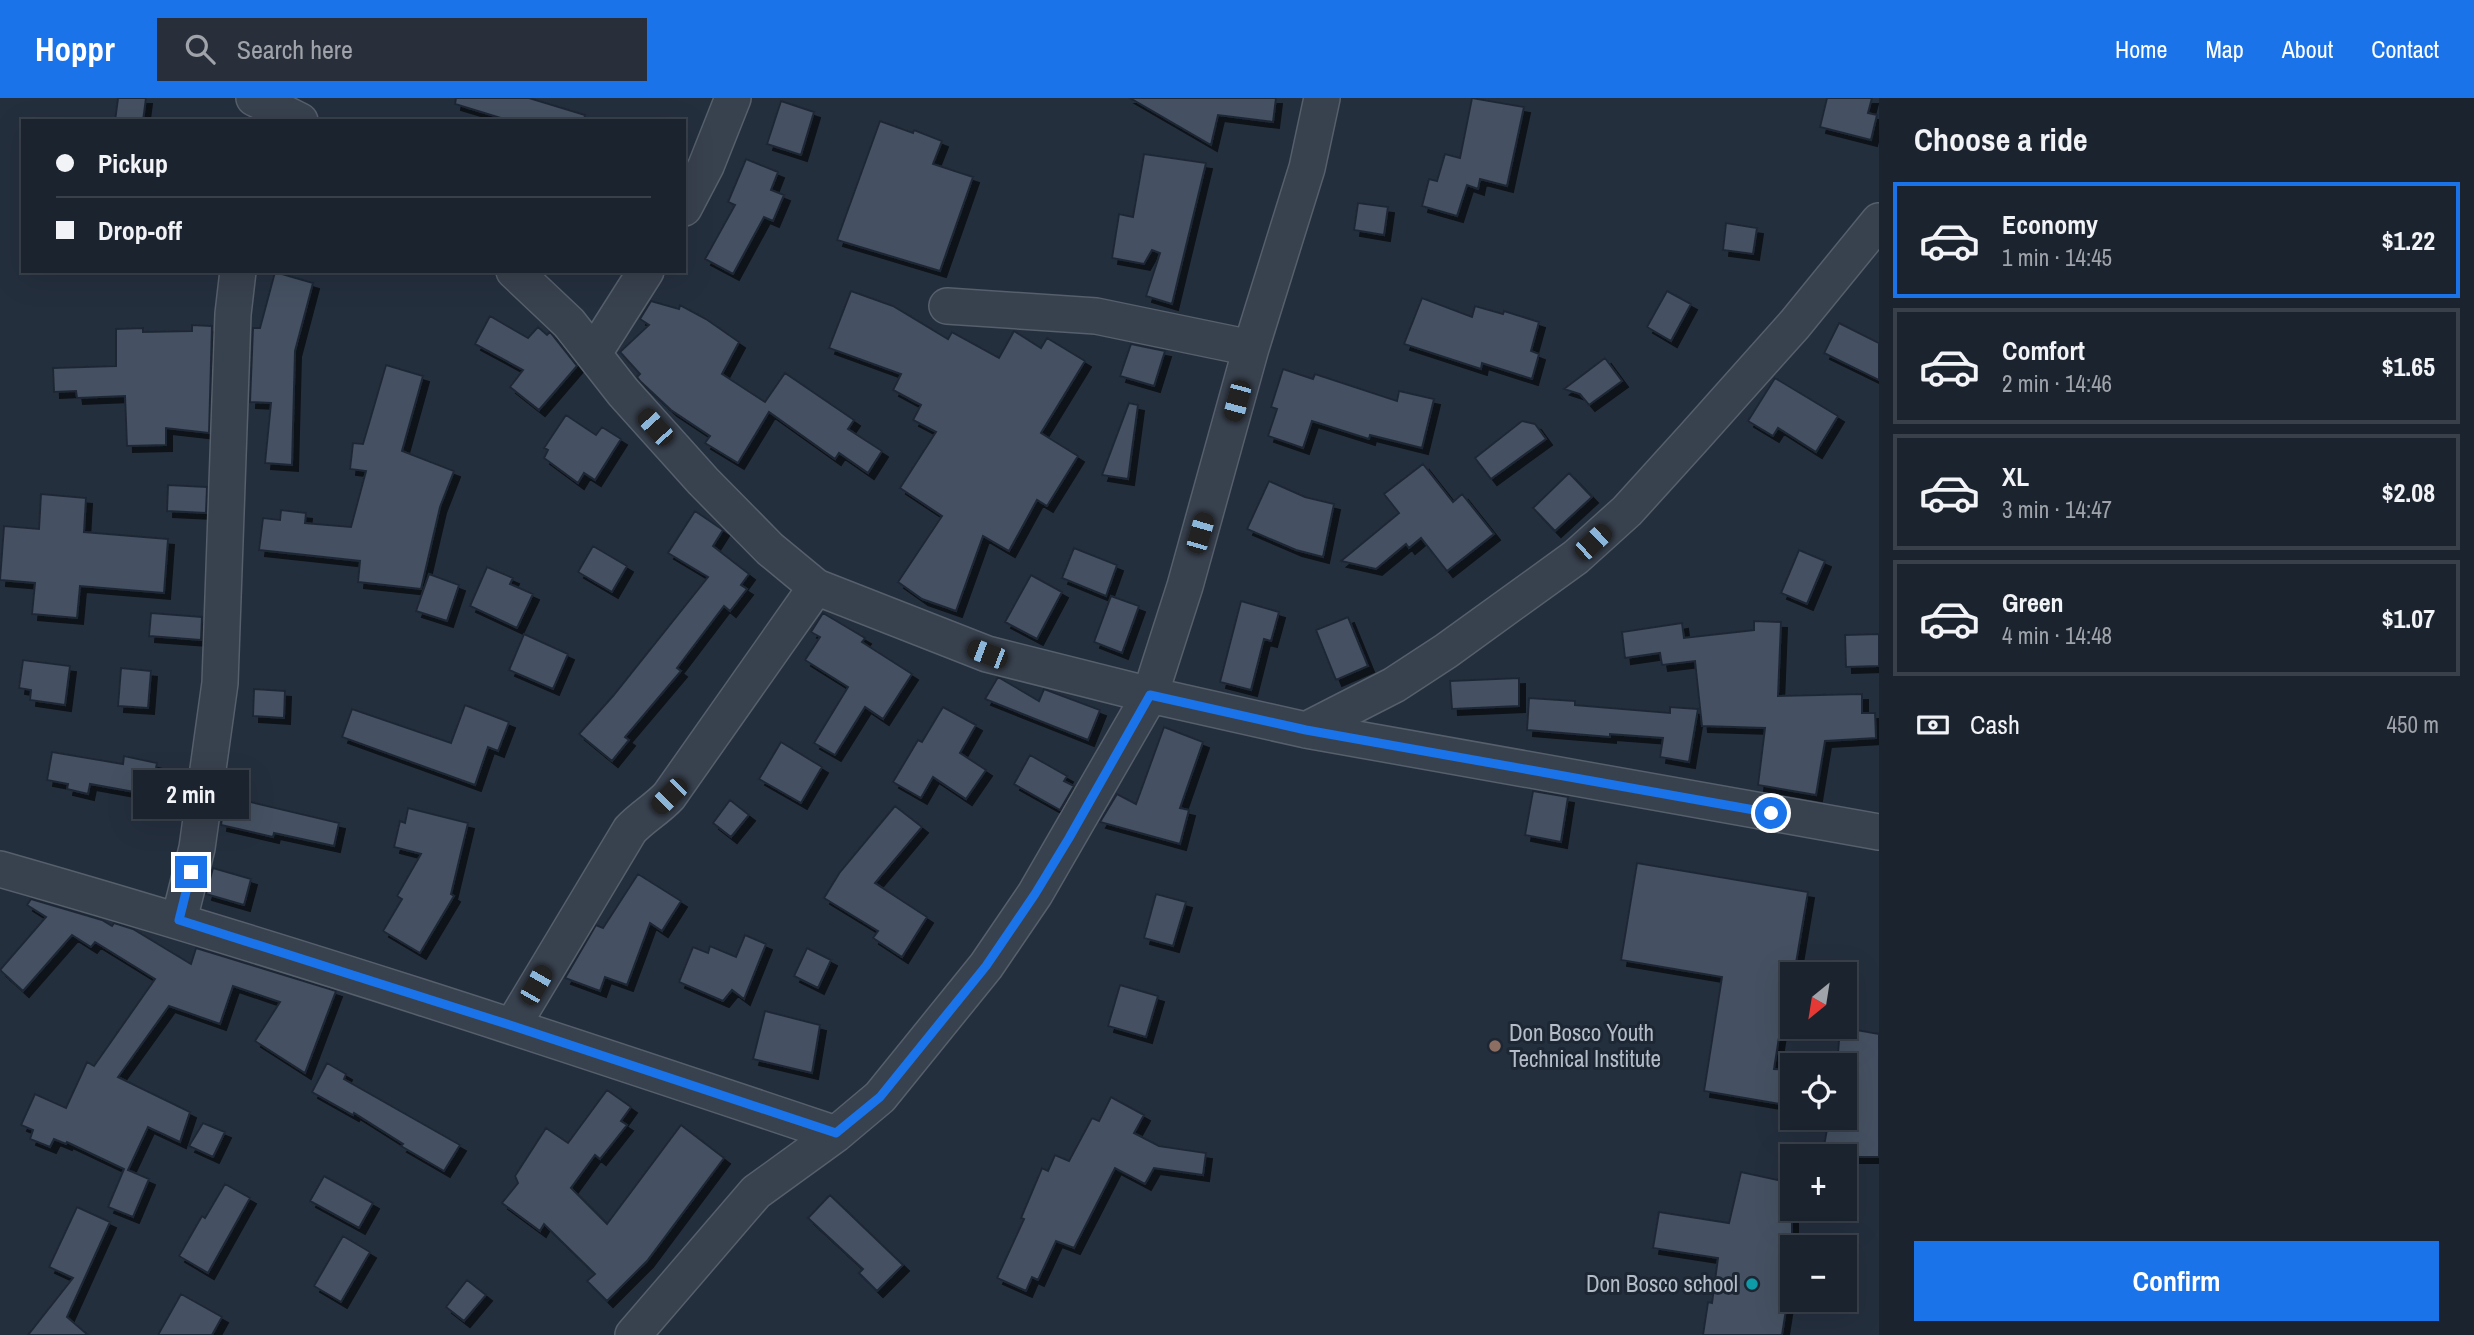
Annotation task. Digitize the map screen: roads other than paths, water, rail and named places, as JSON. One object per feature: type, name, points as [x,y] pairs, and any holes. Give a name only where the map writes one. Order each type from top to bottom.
[{"type":"street","points":[[686,204],[706,166],[733,98]]},
{"type":"street","points":[[633,1335],[756,1192],[880,1097],[986,966],[1074,830],[1150,695],[1185,586],[1251,348],[1307,168],[1322,98]]},
{"type":"street","points":[[256,106],[294,119]]},
{"type":"street","points":[[1306,730],[1394,685],[1446,651],[1576,557],[1627,511],[1723,405],[1795,324],[1879,221]]},
{"type":"street","points":[[179,920],[197,848],[220,683],[233,314],[238,273]]},
{"type":"street","points":[[516,273],[561,315],[594,352],[623,392],[703,481],[770,550],[816,587],[987,654],[1150,695],[1306,730],[1879,832]]},
{"type":"street","points":[[594,352],[645,273]]},
{"type":"street","points":[[947,306],[1096,316],[1251,348]]},
{"type":"street","points":[[513,1026],[630,830],[669,796],[816,587]]},
{"type":"street","points":[[0,869],[179,920],[513,1026],[836,1133]]},
{"type":"place","name":"Don Bosco Youth Technical Institute","points":[[1495,1046]]},
{"type":"place","name":"Don Bosco school","points":[[1752,1284]]}]
